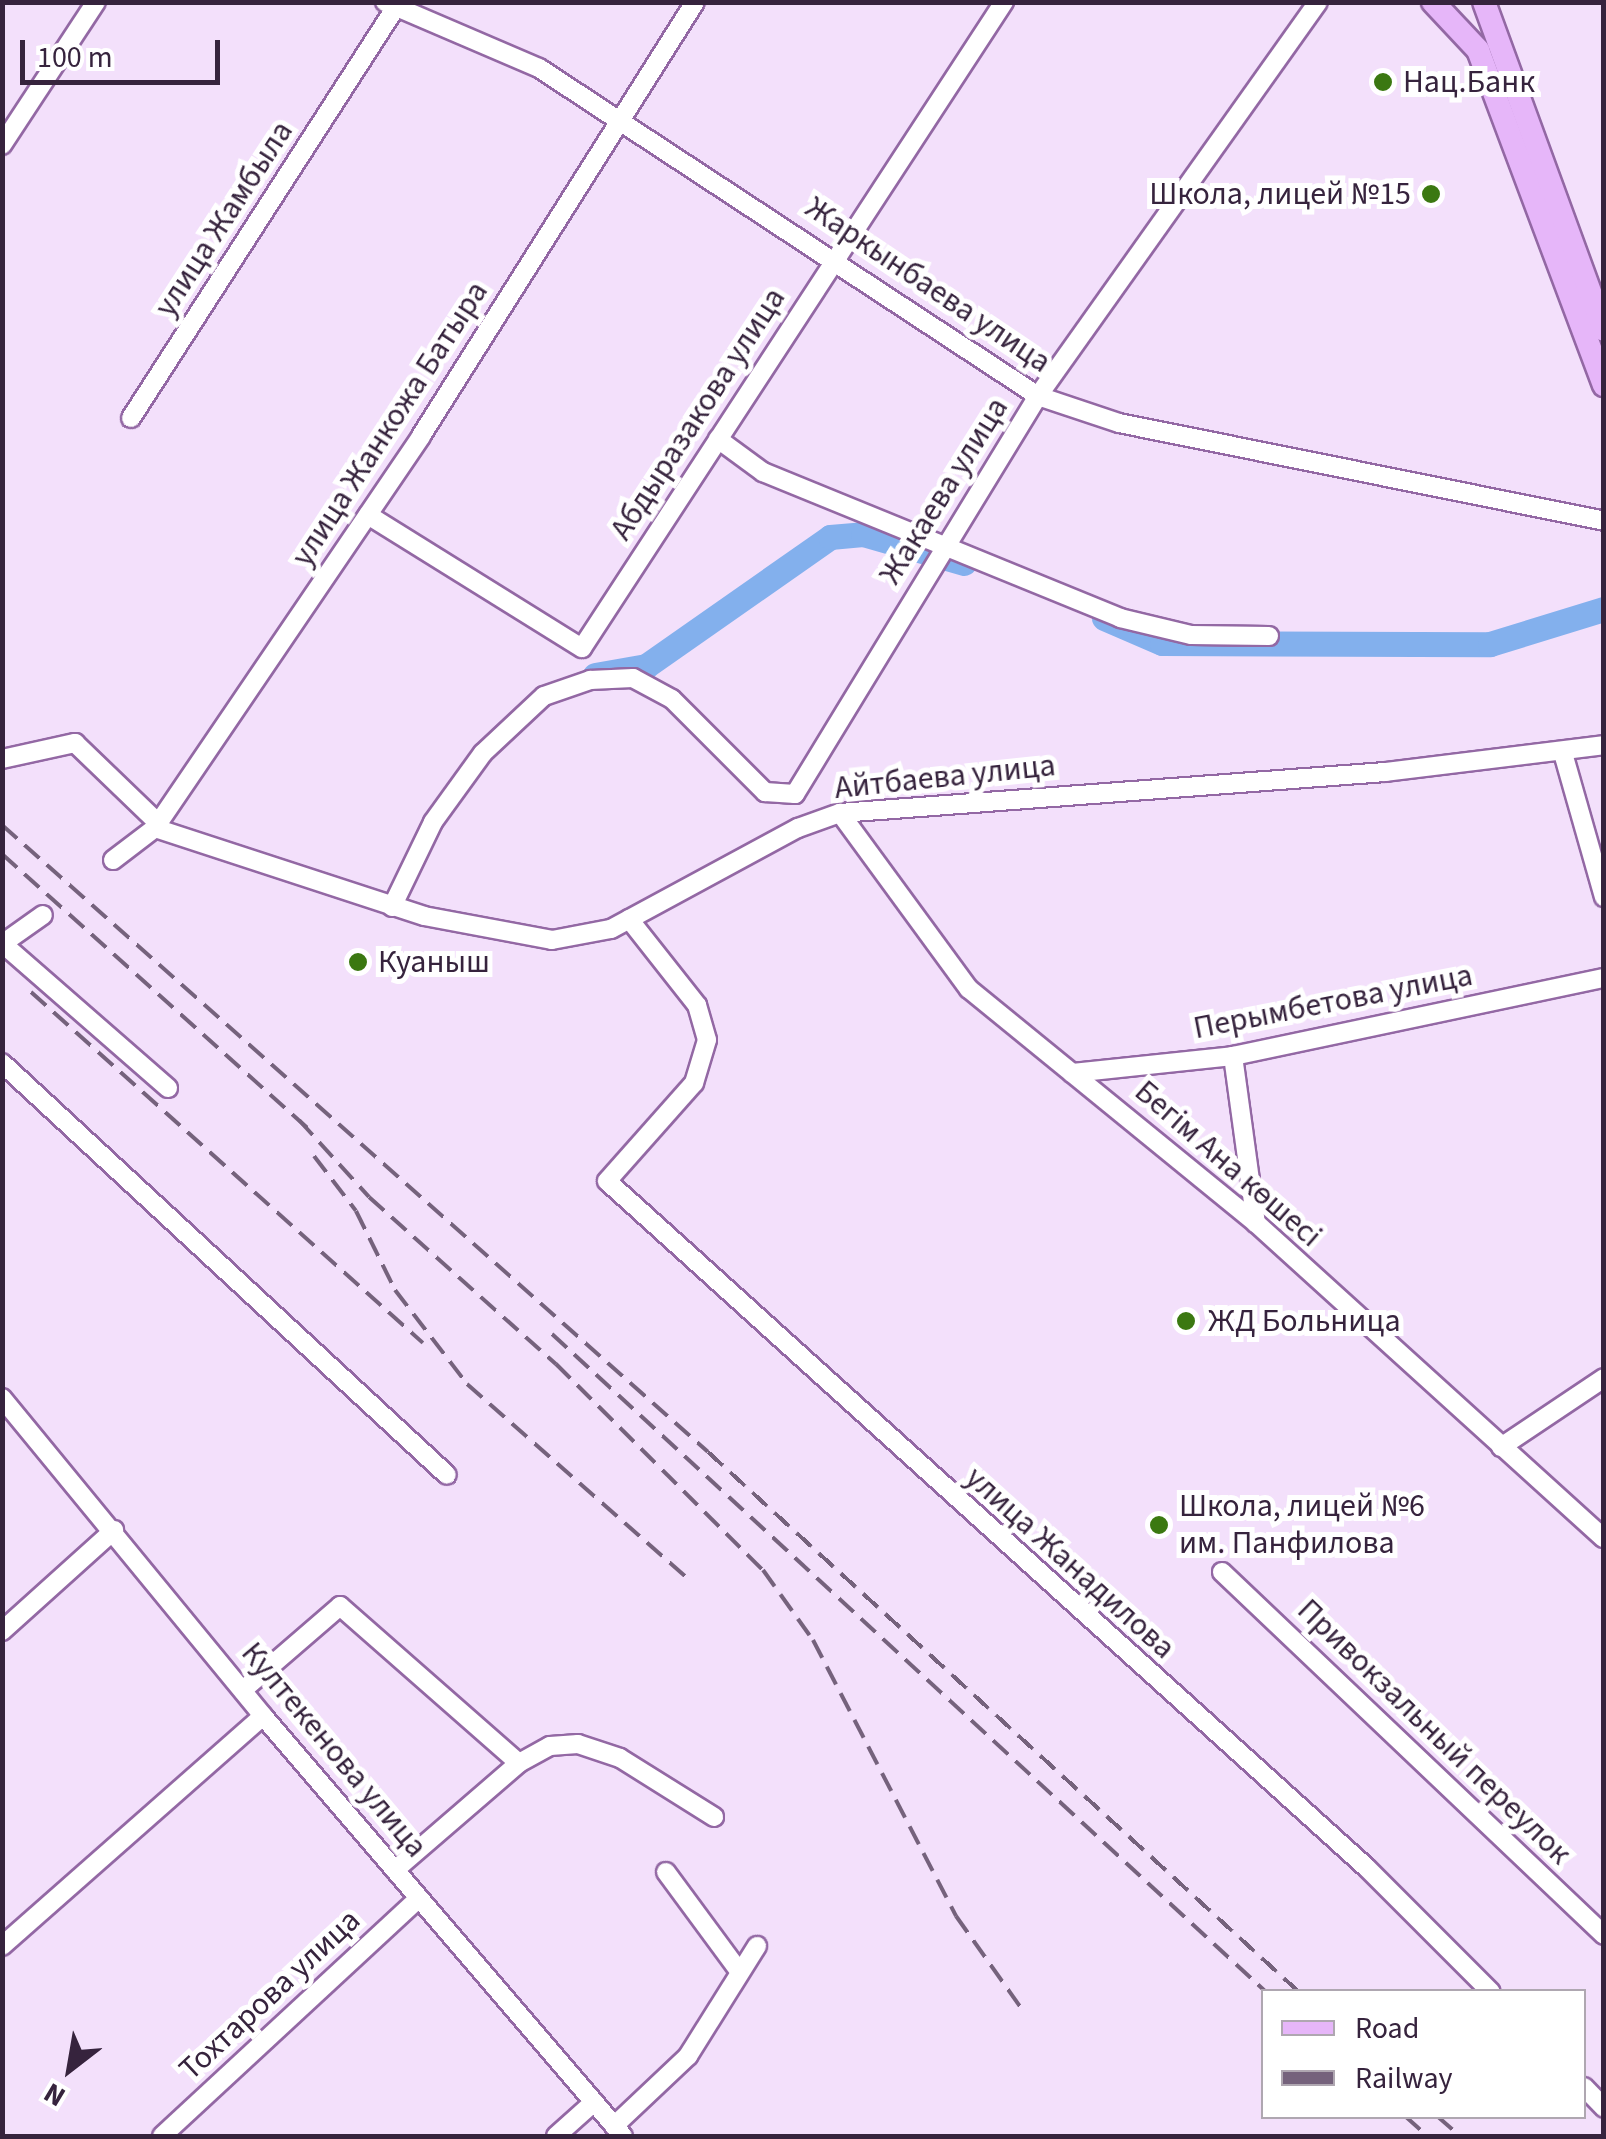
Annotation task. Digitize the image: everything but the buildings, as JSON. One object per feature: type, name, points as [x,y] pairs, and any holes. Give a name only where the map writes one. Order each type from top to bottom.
[{"type":"main road","points":[[1434,2],[1458,2]]},
{"type":"main road","points":[[1434,2],[1478,50],[1604,385]]},
{"type":"main road","points":[[1484,2],[1604,330]]},
{"type":"street","points":[[2,145],[96,2]]},
{"type":"street","name":"улица Жанкожа Батыра","points":[[113,860],[156,826],[368,515],[695,2]]},
{"type":"street","name":"Абдыразакова улица","points":[[368,515],[582,648],[1004,2]]},
{"type":"street","name":"Жакаева улица","points":[[795,794],[1038,396],[1318,2]]},
{"type":"street","name":"Жаркынбаева улица","points":[[393,4],[539,68],[836,258],[1038,396],[1119,423],[1604,521]]},
{"type":"street","name":"улица Жамбыла","points":[[131,418],[393,4]]},
{"type":"street","points":[[718,439],[763,472],[942,549],[1007,568],[1120,618],[1191,636],[1268,636]]},
{"type":"street","points":[[392,907],[433,822],[483,753],[544,696],[590,680],[633,678],[672,699],[765,792],[795,794],[817,822]]},
{"type":"street","points":[[2,759],[76,743],[156,826]]},
{"type":"street","name":"Айтбаева улица","points":[[156,826],[392,907],[530,940],[595,934],[840,814],[1563,753],[1604,744]]},
{"type":"street","points":[[1563,753],[1604,897]]},
{"type":"street","name":"Бегім Ана көшесі","points":[[840,814],[969,989],[1256,1222],[1604,1538]]},
{"type":"street","points":[[44,915],[3,944],[168,1088]]},
{"type":"street","name":"улица Жанадилова","points":[[629,919],[697,1005],[707,1040],[694,1083],[607,1181],[1367,1868],[1488,1989]]},
{"type":"street","name":"Перымбетова улица","points":[[1072,1072],[1233,1056],[1604,978]]},
{"type":"street","points":[[1233,1056],[1256,1222]]},
{"type":"street","points":[[2,1064],[447,1474]]},
{"type":"street","points":[[1500,1447],[1604,1378]]},
{"type":"street","name":"Култекенова улица","points":[[2,1398],[114,1530],[262,1716],[619,2131]]},
{"type":"street","points":[[2,1631],[114,1530]]},
{"type":"street","name":"Привокзальный переулок","points":[[1222,1572],[1604,1935]]},
{"type":"street","points":[[244,1690],[340,1606],[519,1763]]},
{"type":"street","points":[[2,1946],[262,1716]]},
{"type":"street","points":[[395,1870],[519,1763],[550,1746],[578,1744],[620,1758],[714,1817]]},
{"type":"street","points":[[666,1872],[740,1971]]},
{"type":"street","name":"Тохтарова улица","points":[[162,2136],[419,1898]]},
{"type":"street","points":[[619,2131],[688,2056],[758,1946]]},
{"type":"street","points":[[1586,2089],[1604,2108]]},
{"type":"street","points":[[556,2136],[594,2102]]},
{"type":"waterway","points":[[595,675],[646,666],[830,537],[863,534],[964,563]]},
{"type":"waterway","points":[[1104,618],[1162,643],[1490,644],[1604,609]]},
{"type":"railway","points":[[2,825],[708,1452],[1296,1989]]},
{"type":"railway","points":[[2,854],[307,1128]]},
{"type":"railway","points":[[31,992],[423,1343]]},
{"type":"railway","points":[[299,1120],[369,1197],[556,1364],[763,1570],[813,1640],[956,1916],[1024,2012]]},
{"type":"railway","points":[[314,1156],[356,1211],[395,1290],[467,1384],[688,1579]]},
{"type":"railway","points":[[552,1334],[1263,1989]]},
{"type":"railway","points":[[1408,2119],[1427,2136]]},
{"type":"railway","points":[[1440,2119],[1460,2136]]},
{"type":"place","name":"Нац.Банк","points":[[1383,82]]},
{"type":"place","name":"Школа, лицей №15","points":[[1431,194]]},
{"type":"place","name":"Куаныш","points":[[358,962]]},
{"type":"place","name":"ЖД Больница","points":[[1186,1321]]},
{"type":"place","name":"Школа, лицей №6 им. Панфилова","points":[[1159,1525]]}]
